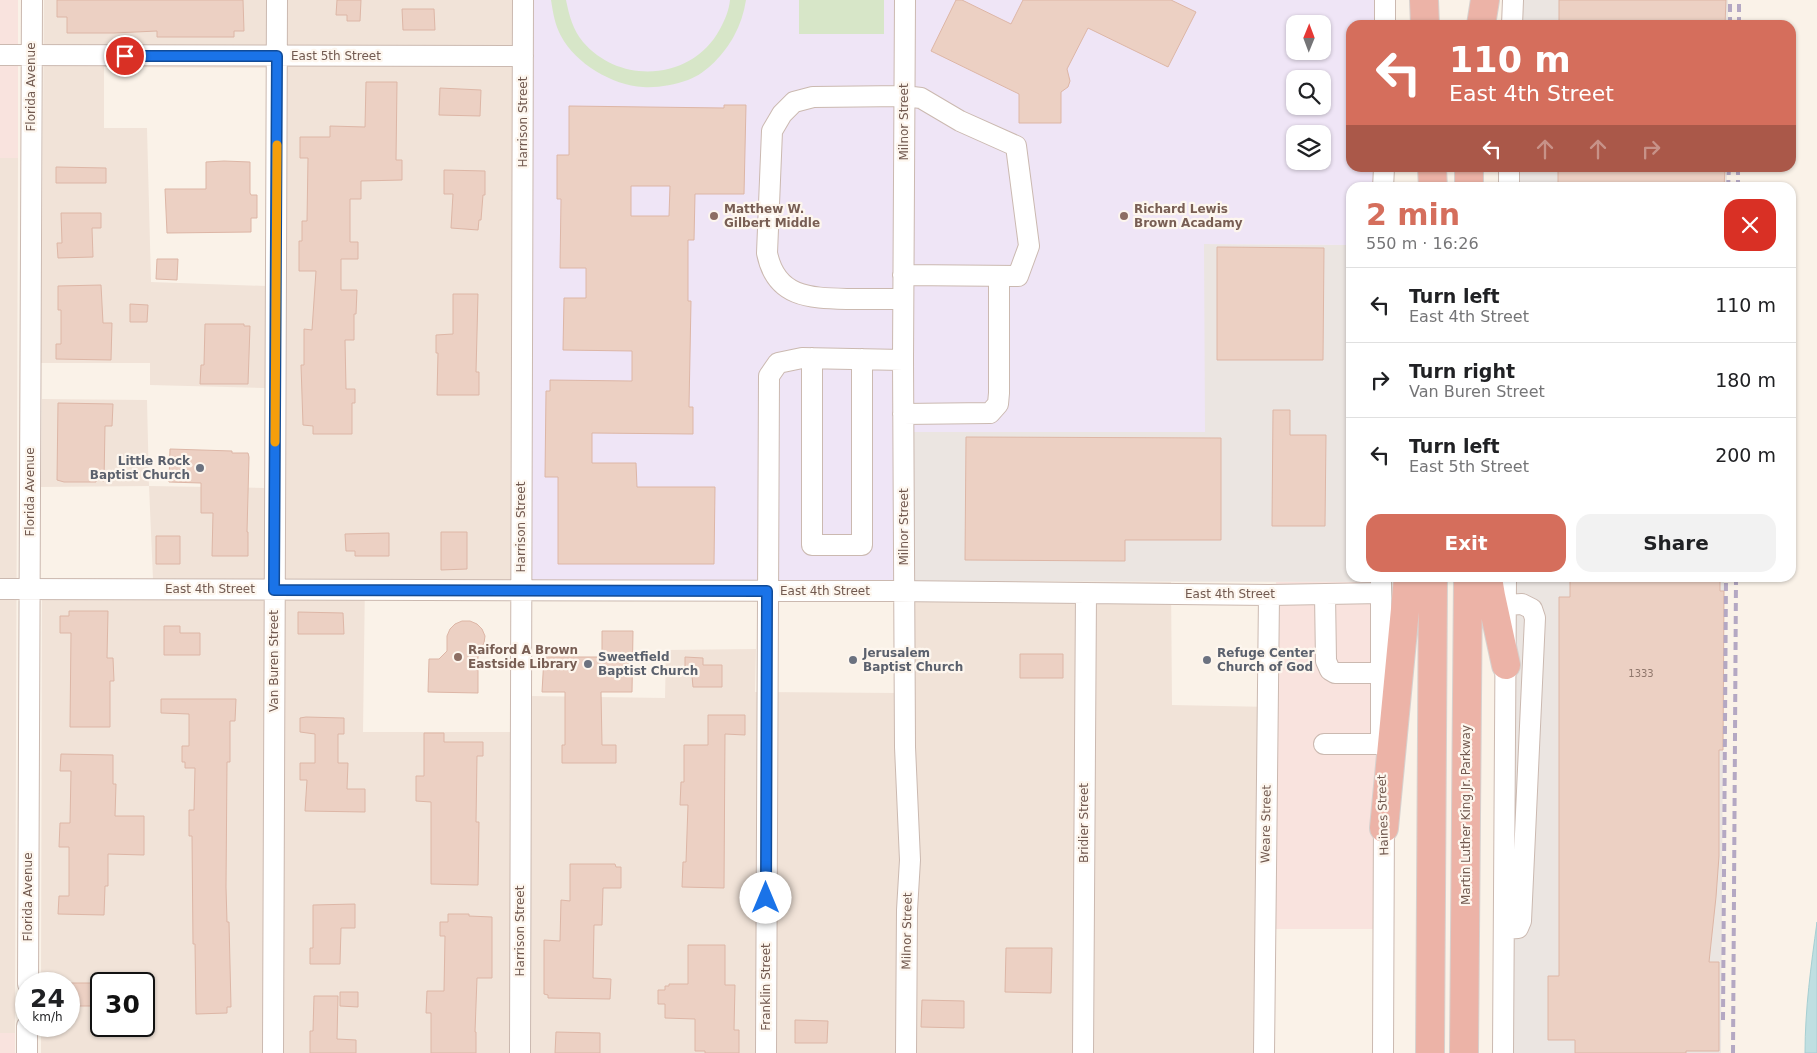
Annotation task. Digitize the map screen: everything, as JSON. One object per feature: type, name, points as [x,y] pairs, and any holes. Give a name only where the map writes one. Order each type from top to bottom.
[{"type":"highway","points":[[1424,0],[1425,20]]},
{"type":"highway","points":[[1441,0],[1441,20]]},
{"type":"highway","points":[[1467,0],[1468,20]]},
{"type":"highway","points":[[1482,20],[1485,0]]},
{"type":"highway","points":[[1384,828],[1408,582]]},
{"type":"highway","points":[[1430,1053],[1433,582]]},
{"type":"highway","name":"Martin Luther King Jr. Parkway","points":[[1464,1053],[1468,582]]},
{"type":"highway","points":[[1489,582],[1506,664]]},
{"type":"street","name":"Florida Avenue","points":[[28,972],[32,0]]},
{"type":"street","name":"Van Buren Street","points":[[273,1053],[277,0]]},
{"type":"street","name":"Harrison Street","points":[[520,1053],[523,0]]},
{"type":"street","name":"Milnor Street","points":[[905,0],[903,275],[904,591],[905,747],[910,860],[907,910],[906,1053]]},
{"type":"street","points":[[1385,0],[1385,20]]},
{"type":"street","points":[[1512,20],[1513,0]]},
{"type":"street","name":"East 5th Street","points":[[0,55],[523,56]]},
{"type":"street","points":[[903,275],[1018,276],[1029,246],[1016,146],[960,121],[921,98],[904,96],[813,97],[794,102],[782,114],[772,131],[767,253],[770,267],[780,282],[796,292],[814,298],[903,299]]},
{"type":"street","points":[[903,414],[990,413],[998,404],[999,276]]},
{"type":"street","name":"Franklin Street","points":[[766,1053],[769,376],[778,363],[802,358],[903,360]]},
{"type":"street","points":[[812,358],[812,545],[862,545],[862,359]]},
{"type":"street","points":[[1502,1053],[1506,582]]},
{"type":"street","name":"East 4th Street","points":[[0,589],[904,591],[1269,595],[1325,594],[1381,586]]},
{"type":"street","name":"Haines Street","points":[[1381,586],[1381,744],[1384,828],[1383,1053]]},
{"type":"street","name":"Bridier Street","points":[[1083,1053],[1086,593]]},
{"type":"street","points":[[1325,594],[1326,660],[1330,670],[1335,673],[1381,673]]},
{"type":"street","name":"Weare Street","points":[[1264,1053],[1269,595]]},
{"type":"street","points":[[1504,929],[1518,928],[1520,921],[1535,618],[1532,609],[1522,604],[1506,605]]},
{"type":"street","points":[[1324,744],[1381,744]]},
{"type":"street","points":[[27,1037],[27,1053]]},
{"type":"shaded area","points":[[0,0],[18,0],[18,158],[0,158]]},
{"type":"shaded area","points":[[44,0],[533,0],[530,582],[365,579],[363,732],[528,732],[529,696],[665,698],[666,650],[756,649],[755,692],[897,693],[895,581],[1171,582],[1172,705],[1276,707],[1274,1053],[41,1053],[41,1037],[80,1037],[80,972],[41,972],[42,578],[153,579],[149,486],[264,488],[265,388],[150,385],[150,363],[41,363]],"holes":[[[104,67],[266,68],[266,286],[151,282],[147,128],[104,128]]]},
{"type":"shaded area","points":[[533,0],[1377,0],[1377,20],[1346,20],[1346,172],[1377,172],[1377,182],[1346,182],[1346,245],[1204,244],[1205,432],[895,432],[895,581],[530,582]]},
{"type":"shaded area","points":[[1521,0],[1728,0],[1728,20],[1520,20]]},
{"type":"shaded area","points":[[0,158],[18,158],[15,1033],[0,1033]]},
{"type":"shaded area","points":[[1518,172],[1727,172],[1727,182],[1518,182]]},
{"type":"shaded area","points":[[1204,244],[1346,245],[1346,582],[895,581],[895,432]]},
{"type":"shaded area","points":[[42,399],[147,400],[149,486],[41,487]]},
{"type":"shaded area","points":[[1276,582],[1377,582],[1375,929],[1275,929]]},
{"type":"shaded area","points":[[1515,582],[1724,582],[1721,1053],[1511,1053]]},
{"type":"shaded area","points":[[0,1033],[15,1033],[15,1053],[0,1053]]},
{"type":"green space","points":[[551,0],[566,0],[574,27],[583,42],[599,56],[617,66],[636,71],[656,71],[675,67],[693,59],[708,46],[720,29],[730,0],[746,0],[734,36],[720,56],[708,68],[695,77],[683,82],[666,86],[648,87],[631,85],[607,77],[585,64],[576,56],[559,32],[554,19]]},
{"type":"green space","points":[[799,0],[884,0],[884,34],[799,34]]},
{"type":"water","points":[[1817,922],[1817,1053],[1805,1053],[1807,1004]]},
{"type":"building","points":[[57,0],[243,0],[244,31],[234,31],[234,37],[157,37],[157,31],[67,33],[67,17],[57,17]]},
{"type":"building","points":[[337,0],[361,0],[360,21],[347,21],[347,15],[336,15]]},
{"type":"building","points":[[956,0],[962,0],[1011,24],[1023,0],[1171,0],[1196,12],[1168,67],[1088,28],[1067,69],[1070,81],[1068,87],[1061,92],[1061,123],[1019,123],[1019,94],[931,51]]},
{"type":"building","points":[[1559,0],[1726,0],[1725,20],[1559,20]]},
{"type":"building","points":[[402,9],[434,9],[435,30],[403,30]]},
{"type":"building","points":[[366,82],[397,82],[396,160],[402,160],[402,180],[361,181],[361,199],[350,199],[350,242],[358,242],[358,259],[341,259],[341,290],[357,290],[356,314],[354,314],[354,340],[345,340],[346,389],[355,389],[355,403],[352,403],[352,434],[313,434],[313,426],[303,425],[301,365],[304,365],[304,329],[312,330],[316,271],[299,271],[299,241],[302,241],[302,221],[307,221],[308,158],[300,158],[300,137],[330,137],[330,126],[365,127]]},
{"type":"building","points":[[440,88],[481,90],[480,116],[439,115]]},
{"type":"building","points":[[724,105],[746,105],[744,194],[695,194],[694,240],[688,240],[688,301],[691,301],[689,407],[693,407],[693,434],[592,433],[592,463],[636,463],[637,487],[715,487],[714,564],[558,564],[558,477],[545,477],[546,391],[550,391],[550,380],[632,381],[632,351],[563,350],[564,298],[586,298],[586,268],[560,268],[561,199],[557,199],[557,155],[569,155],[569,106],[724,108]],"holes":[[[631,186],[670,186],[669,216],[631,216]]]},
{"type":"building","points":[[206,162],[250,162],[250,193],[251,195],[257,195],[257,218],[251,218],[251,232],[167,233],[165,189],[206,189]]},
{"type":"building","points":[[56,167],[106,168],[106,183],[56,183]]},
{"type":"building","points":[[444,170],[485,171],[485,195],[483,195],[481,220],[479,220],[478,230],[451,228],[453,194],[444,194]]},
{"type":"building","points":[[1558,172],[1725,172],[1724,182],[1558,182]]},
{"type":"building","points":[[61,213],[101,213],[101,228],[92,228],[93,257],[58,258],[57,243],[62,243]]},
{"type":"building","points":[[1217,247],[1324,248],[1323,360],[1217,360]]},
{"type":"building","points":[[157,259],[178,259],[177,280],[156,279]]},
{"type":"building","points":[[101,285],[103,323],[112,323],[111,360],[56,359],[56,344],[61,344],[61,310],[58,310],[58,286]]},
{"type":"building","points":[[453,294],[478,294],[476,372],[479,372],[479,395],[437,395],[438,353],[436,353],[436,335],[453,334]]},
{"type":"building","points":[[130,304],[148,305],[147,322],[130,322]]},
{"type":"building","points":[[205,324],[244,324],[244,326],[250,326],[248,384],[200,384],[201,365],[204,365]]},
{"type":"building","points":[[58,403],[113,404],[112,426],[105,426],[104,481],[96,479],[96,482],[64,482],[57,480]]},
{"type":"building","points":[[1273,410],[1290,410],[1290,435],[1326,435],[1325,526],[1272,526]]},
{"type":"building","points":[[966,437],[1221,438],[1221,540],[1125,540],[1125,561],[965,560]]},
{"type":"building","points":[[170,449],[248,453],[248,556],[212,556],[213,513],[201,513],[201,483],[169,482]]},
{"type":"building","points":[[441,532],[467,532],[467,569],[441,570]]},
{"type":"building","points":[[389,533],[389,556],[355,556],[355,551],[346,551],[345,534]]},
{"type":"building","points":[[156,536],[180,536],[180,564],[156,564]]},
{"type":"building","points":[[1570,582],[1720,582],[1720,591],[1724,591],[1723,750],[1719,750],[1719,856],[1709,962],[1719,962],[1719,1051],[1686,1051],[1686,1053],[1575,1053],[1575,1040],[1548,1040],[1548,976],[1559,976],[1559,597],[1570,597]]},
{"type":"building","points":[[69,611],[108,611],[107,658],[113,658],[114,681],[110,681],[110,727],[70,727],[71,633],[60,633],[60,616],[69,616]]},
{"type":"building","points":[[298,612],[343,613],[344,634],[298,634]]},
{"type":"building","name":"Raiford A Brown Eastside Library","points":[[462,621],[470,621],[477,624],[485,636],[484,643],[478,653],[478,693],[428,692],[429,659],[439,659],[447,651],[447,636],[450,629]]},
{"type":"building","points":[[164,626],[180,626],[180,633],[200,633],[200,655],[164,655]]},
{"type":"building","points":[[602,631],[633,631],[632,692],[601,692],[602,745],[616,745],[616,763],[562,763],[562,745],[565,745],[565,692],[542,692],[544,657],[602,657]]},
{"type":"building","points":[[1020,654],[1063,654],[1063,678],[1020,678]]},
{"type":"building","points":[[685,657],[703,658],[703,665],[722,665],[722,687],[693,687],[692,676],[685,676]]},
{"type":"building","points":[[161,699],[236,699],[235,721],[230,721],[230,762],[227,762],[226,887],[227,922],[229,922],[231,1007],[227,1007],[227,1013],[196,1014],[192,836],[189,836],[189,810],[194,810],[195,768],[185,768],[185,762],[182,762],[182,746],[189,746],[189,714],[161,713]]},
{"type":"building","points":[[708,715],[745,715],[745,735],[725,734],[724,888],[682,887],[683,862],[686,862],[688,805],[680,805],[681,782],[684,782],[684,745],[708,745]]},
{"type":"building","points":[[300,718],[344,718],[344,734],[338,734],[338,763],[348,763],[347,789],[365,789],[365,812],[305,811],[307,780],[300,780],[300,763],[315,763],[315,734],[300,732]]},
{"type":"building","points":[[424,733],[444,733],[444,742],[483,742],[483,756],[477,756],[476,822],[479,822],[478,885],[431,884],[431,802],[416,801],[416,776],[424,776]]},
{"type":"building","points":[[61,754],[113,755],[113,784],[116,784],[115,816],[144,816],[144,855],[108,854],[108,886],[105,886],[104,915],[58,914],[59,896],[69,896],[69,847],[59,847],[60,823],[70,823],[71,771],[60,771]]},
{"type":"building","points":[[570,864],[615,864],[616,867],[621,867],[621,888],[603,888],[602,925],[594,925],[593,978],[611,979],[610,999],[548,998],[548,995],[544,994],[544,940],[560,941],[561,900],[570,901]]},
{"type":"building","points":[[355,904],[355,928],[341,928],[340,964],[310,964],[310,948],[313,948],[313,905]]},
{"type":"building","points":[[448,914],[492,917],[492,978],[477,978],[476,1053],[431,1053],[431,1013],[426,1013],[427,991],[444,991],[445,936],[440,936],[440,922],[448,922]]},
{"type":"building","points":[[688,945],[725,945],[725,985],[735,985],[734,1030],[739,1030],[739,1053],[705,1053],[705,1051],[695,1051],[695,1019],[665,1018],[665,1004],[658,1004],[658,990],[665,990],[665,986],[669,986],[669,984],[688,984]]},
{"type":"building","points":[[1006,948],[1052,948],[1051,993],[1005,992]]},
{"type":"building","points":[[80,983],[90,983],[90,1006],[80,1006]]},
{"type":"building","points":[[340,992],[358,992],[358,1007],[340,1006]]},
{"type":"building","points":[[314,996],[338,996],[337,1039],[356,1040],[356,1053],[310,1053],[310,1031],[313,1031]]},
{"type":"building","points":[[922,1000],[964,1001],[964,1028],[921,1027]]},
{"type":"building","points":[[795,1020],[828,1021],[827,1043],[795,1043]]},
{"type":"building","points":[[556,1032],[600,1033],[600,1053],[555,1053]]},
{"type":"railway","points":[[1730,0],[1730,20]]},
{"type":"railway","points":[[1739,0],[1739,20]]},
{"type":"railway","points":[[1728,182],[1729,172]]},
{"type":"railway","points":[[1738,172],[1738,182]]},
{"type":"railway","points":[[1723,1020],[1726,582]]},
{"type":"railway","points":[[1733,1053],[1736,582]]},
{"type":"slow traffic","points":[[275,442],[277,145]]},
{"type":"place","name":"Matthew W. Gilbert Middle","points":[[714,216]]},
{"type":"place","name":"Richard Lewis Brown Acadamy","points":[[1124,216]]},
{"type":"place","name":"Little Rock Baptist Church","points":[[200,468]]},
{"type":"place","name":"Raiford A Brown Eastside Library","points":[[458,657]]},
{"type":"place","name":"Jerusalem Baptist Church","points":[[853,660]]},
{"type":"place","name":"Refuge Center Church of God","points":[[1207,660]]},
{"type":"place","name":"Sweetfield Baptist Church","points":[[588,664]]},
{"type":"route","points":[[125,56],[277,56],[274,590],[767,591],[766,898]]}]
